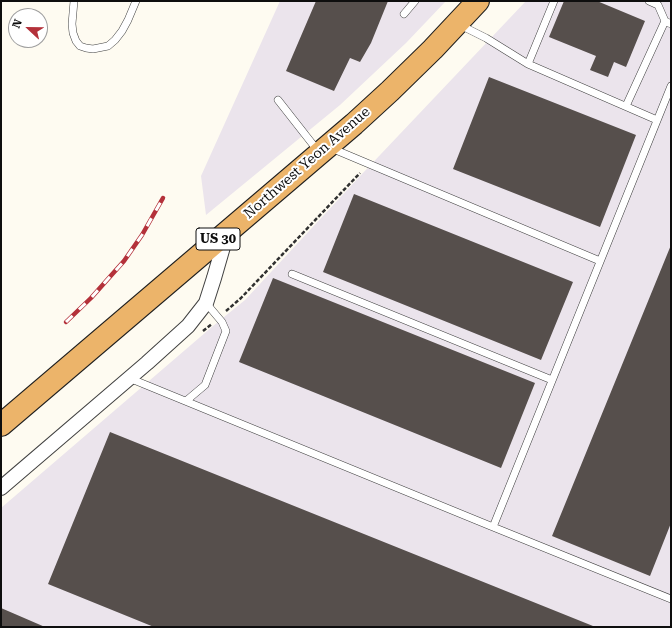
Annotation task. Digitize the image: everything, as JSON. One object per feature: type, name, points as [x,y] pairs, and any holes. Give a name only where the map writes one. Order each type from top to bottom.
[{"type":"highway","name":"Northwest Yeon Avenue","points":[[1,425],[227,231],[324,150],[390,91],[478,1]]},
{"type":"street","points":[[1,488],[188,326],[206,303],[227,231]]},
{"type":"lane","points":[[74,1],[72,24],[76,41],[80,46],[93,49],[108,46],[115,40],[128,20],[136,1]]},
{"type":"lane","points":[[404,14],[415,1]]},
{"type":"lane","points":[[528,64],[554,1]]},
{"type":"lane","points":[[626,106],[668,23],[658,5],[649,1]]},
{"type":"lane","points":[[457,23],[486,38],[528,64],[657,120]]},
{"type":"lane","points":[[493,527],[657,120],[668,103],[671,86]]},
{"type":"lane","points":[[278,100],[324,150],[600,261]]},
{"type":"lane","points":[[292,274],[552,380]]},
{"type":"lane","points":[[186,401],[205,385],[226,331],[222,322],[206,303]]},
{"type":"lane","points":[[129,378],[671,599]]},
{"type":"shaded area","points":[[280,1],[446,1],[406,43],[340,105],[206,215],[201,176]]},
{"type":"shaded area","points":[[526,1],[671,1],[671,627],[1,627],[1,508],[245,300]]},
{"type":"building","points":[[316,1],[388,1],[371,43],[360,62],[350,58],[334,91],[286,71]]},
{"type":"building","points":[[564,1],[597,1],[645,21],[626,67],[614,62],[608,77],[590,70],[596,56],[549,37]]},
{"type":"building","points":[[489,77],[636,135],[600,227],[453,169]]},
{"type":"building","points":[[354,194],[573,282],[541,360],[323,272]]},
{"type":"building","points":[[671,245],[671,523],[650,576],[552,536]]},
{"type":"building","points":[[273,278],[535,383],[501,468],[239,362]]},
{"type":"building","points":[[110,432],[593,627],[154,627],[48,584]]},
{"type":"building","points":[[1,608],[45,627],[1,627]]},
{"type":"railway","points":[[66,322],[91,298],[124,261],[142,235],[163,198]]}]
